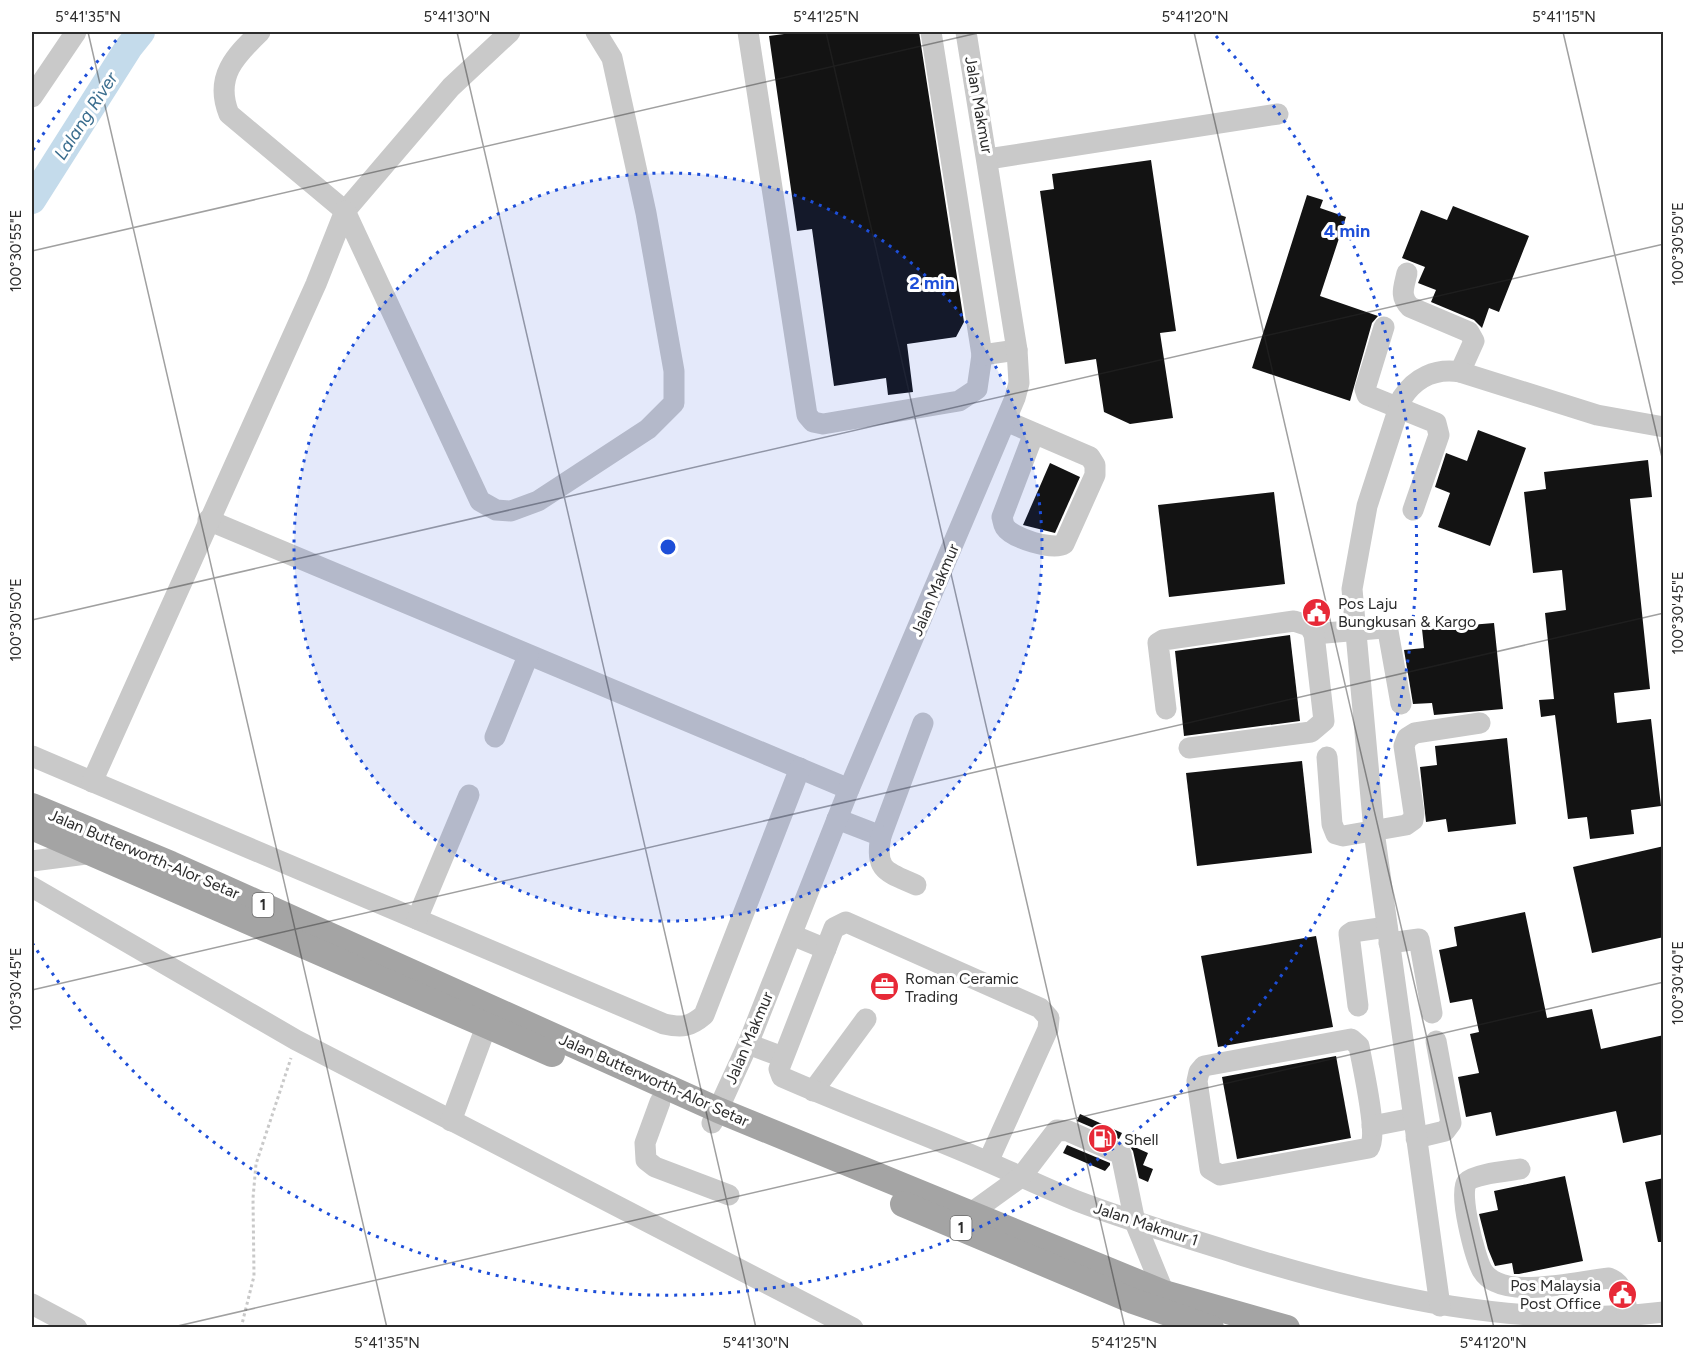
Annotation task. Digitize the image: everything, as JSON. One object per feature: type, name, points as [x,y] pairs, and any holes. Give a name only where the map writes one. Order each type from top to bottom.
[{"type":"main road","name":"Jalan Butterworth-Alor Setar","points":[[32,806],[171,864],[715,1116],[1133,1301],[1204,1327]]},
{"type":"main road","name":"Jalan Butterworth-Alor Setar","points":[[32,827],[487,1024],[660,1102],[715,1116],[971,1213],[1164,1293],[1287,1328]]},
{"type":"street","points":[[32,97],[76,32]]},
{"type":"street","points":[[260,32],[235,56],[228,72],[224,102],[229,114],[345,211],[480,501],[496,510],[511,511],[538,501],[648,429],[674,403],[674,371],[646,213],[612,58],[596,32]]},
{"type":"street","points":[[92,782],[316,284],[345,211],[451,87],[510,32]]},
{"type":"street","points":[[748,32],[807,415],[813,422],[823,424],[959,401],[976,389],[982,355],[932,32]]},
{"type":"street","name":"Jalan Makmur","points":[[715,1116],[748,1044],[849,789],[1006,421],[1019,383],[1017,350],[966,32]]},
{"type":"street","points":[[988,159],[1278,114]]},
{"type":"street","points":[[1407,273],[1402,295],[1410,307],[1469,332],[1473,336],[1474,340],[1460,372]]},
{"type":"street","points":[[1384,327],[1365,389],[1367,395],[1436,423],[1438,427],[1439,435],[1413,510]]},
{"type":"street","points":[[982,355],[1017,350]]},
{"type":"street","points":[[1440,1306],[1374,831],[1354,630],[1352,589],[1367,506],[1398,409],[1409,387],[1423,377],[1447,370],[1460,372],[1597,415],[1664,427]]},
{"type":"street","points":[[1006,421],[1090,457],[1095,465],[1095,475],[1082,505],[1064,544],[1058,548],[1048,547],[1013,534],[1005,527],[1002,517],[1034,434]]},
{"type":"street","points":[[208,520],[849,789]]},
{"type":"street","points":[[1166,709],[1158,643],[1163,640],[1294,621],[1309,626],[1314,634],[1324,721],[1319,727],[1311,732],[1189,748]]},
{"type":"street","points":[[1314,634],[1383,628],[1388,631],[1401,704]]},
{"type":"street","points":[[495,737],[528,656]]},
{"type":"street","points":[[916,885],[888,873],[882,866],[878,853],[880,836],[923,723]]},
{"type":"street","points":[[1327,757],[1332,824],[1336,834],[1343,836],[1406,825],[1413,820],[1404,746],[1407,738],[1415,733],[1480,723]]},
{"type":"street","points":[[32,756],[664,1024],[680,1028],[693,1024],[704,1015],[800,768]]},
{"type":"street","points":[[417,919],[469,795]]},
{"type":"street","points":[[837,819],[880,836]]},
{"type":"street","points":[[32,861],[95,853]]},
{"type":"street","points":[[32,887],[296,1040],[853,1328]]},
{"type":"street","points":[[748,1044],[783,1057],[834,927],[846,922],[1040,1008],[1049,1018],[1048,1029],[988,1162]]},
{"type":"street","points":[[1358,1006],[1349,934],[1352,932],[1419,939],[1432,1013]]},
{"type":"street","points":[[792,935],[826,949]]},
{"type":"street","points":[[813,1091],[866,1019]]},
{"type":"street","points":[[450,1121],[487,1024]]},
{"type":"street","points":[[1351,1039],[1359,1046],[1372,1126],[1372,1144],[1366,1150],[1220,1175],[1210,1169],[1197,1081],[1199,1072],[1213,1063],[1351,1039]]},
{"type":"street","points":[[1372,1126],[1445,1131],[1451,1123],[1436,1041]]},
{"type":"street","name":"Jalan Makmur 1","points":[[783,1057],[778,1069],[782,1077],[813,1091],[1136,1222],[1303,1274],[1440,1306],[1557,1317],[1628,1316],[1664,1312]]},
{"type":"street","points":[[660,1102],[645,1143],[646,1160],[655,1167],[729,1195]]},
{"type":"street","points":[[971,1213],[1021,1177],[1057,1130],[1068,1131],[1121,1154],[1136,1222],[1164,1293]]},
{"type":"street","points":[[1520,1169],[1475,1177],[1467,1182],[1463,1192],[1470,1232],[1482,1270],[1497,1283],[1521,1288],[1609,1278],[1617,1281],[1622,1288],[1628,1316]]},
{"type":"street","points":[[32,1304],[77,1328]]},
{"type":"path","points":[[242,1328],[254,1276],[253,1198],[256,1164],[296,1040]]},
{"type":"building","points":[[799,32],[919,32],[964,322],[956,337],[907,344],[913,392],[888,395],[886,378],[834,386],[812,229],[797,231],[769,36]]},
{"type":"building","points":[[1151,160],[1176,331],[1160,333],[1173,418],[1130,424],[1104,412],[1096,359],[1065,364],[1040,191],[1054,189],[1052,174]]},
{"type":"building","points":[[1307,195],[1323,200],[1320,208],[1346,217],[1320,296],[1378,316],[1372,323],[1350,401],[1252,368]]},
{"type":"building","points":[[1453,206],[1529,236],[1499,312],[1489,308],[1482,328],[1474,320],[1431,302],[1436,290],[1418,283],[1425,267],[1402,258],[1421,210],[1447,220]]},
{"type":"building","points":[[1478,430],[1526,448],[1490,546],[1438,527],[1450,493],[1435,487],[1446,453],[1467,461]]},
{"type":"building","points":[[1648,460],[1652,497],[1630,499],[1650,689],[1614,693],[1617,723],[1651,719],[1661,806],[1631,810],[1634,834],[1590,839],[1587,817],[1568,819],[1555,715],[1541,717],[1539,700],[1554,699],[1545,613],[1566,610],[1562,570],[1533,573],[1524,492],[1546,489],[1544,472]]},
{"type":"building","points":[[1050,463],[1080,477],[1055,533],[1023,525]]},
{"type":"building","points":[[1274,492],[1285,584],[1169,597],[1158,505]]},
{"type":"building","points":[[1494,623],[1503,709],[1434,715],[1432,703],[1413,704],[1404,650],[1424,648],[1422,629]]},
{"type":"building","points":[[1290,635],[1300,721],[1184,736],[1175,651]]},
{"type":"building","points":[[1507,738],[1516,824],[1448,832],[1446,819],[1426,822],[1420,767],[1437,765],[1435,746]]},
{"type":"building","points":[[1302,761],[1312,853],[1197,866],[1186,773]]},
{"type":"building","points":[[1664,846],[1664,937],[1592,953],[1573,867]]},
{"type":"building","points":[[1525,912],[1547,1018],[1592,1009],[1601,1049],[1664,1035],[1664,1134],[1623,1143],[1616,1111],[1496,1136],[1491,1112],[1466,1117],[1458,1077],[1479,1073],[1470,1034],[1479,1032],[1472,999],[1450,1003],[1439,950],[1457,946],[1454,927]]},
{"type":"building","points":[[1316,936],[1333,1027],[1218,1047],[1201,956]]},
{"type":"building","points":[[1336,1056],[1351,1138],[1237,1159],[1222,1077]]},
{"type":"building","points":[[1080,1114],[1122,1133],[1119,1139],[1077,1121]]},
{"type":"building","points":[[1128,1144],[1148,1153],[1143,1165],[1153,1169],[1148,1182],[1139,1178],[1133,1151]]},
{"type":"building","points":[[1067,1145],[1110,1163],[1110,1165],[1105,1171],[1063,1153]]},
{"type":"building","points":[[1565,1176],[1583,1261],[1519,1274],[1514,1274],[1512,1263],[1495,1266],[1479,1214],[1498,1210],[1494,1191]]},
{"type":"building","points":[[1664,1178],[1664,1242],[1658,1242],[1645,1182]]},
{"type":"waterway","name":"Lalang River","points":[[32,200],[129,47],[141,32]]},
{"type":"place","name":"Pos Laju Bungkusan & Kargo","points":[[1317,612]]},
{"type":"place","name":"Roman Ceramic Trading","points":[[884,987]]},
{"type":"place","name":"Shell","points":[[1103,1139]]},
{"type":"place","name":"Pos Malaysia Post Office","points":[[1622,1294]]}]
